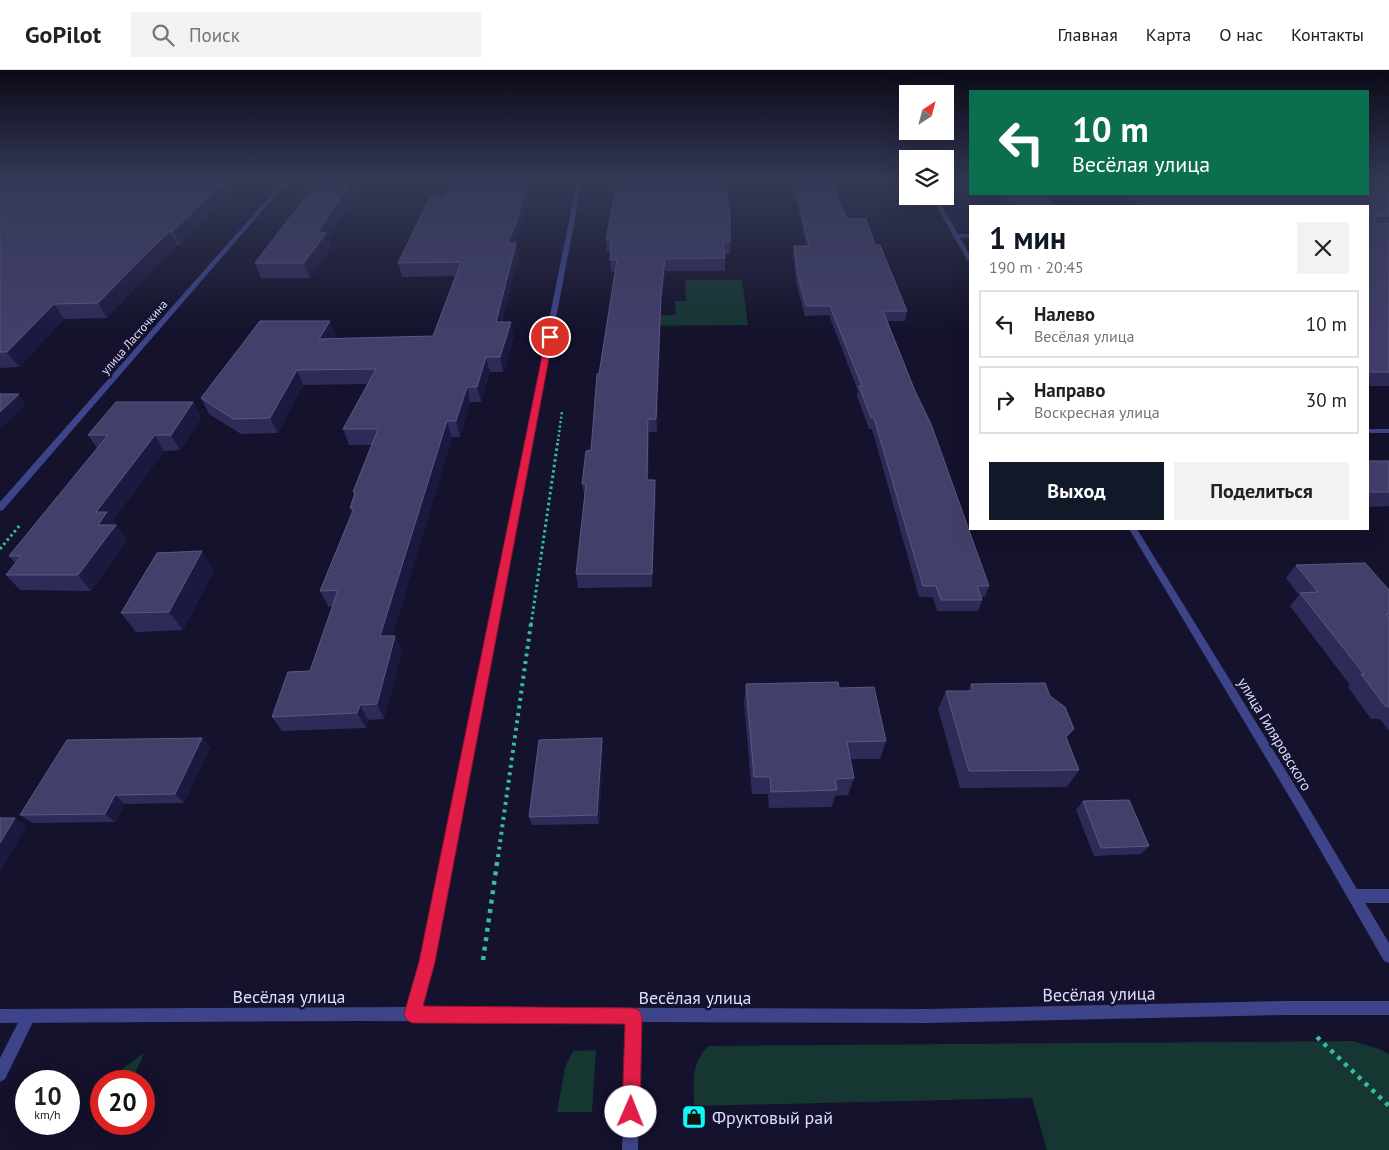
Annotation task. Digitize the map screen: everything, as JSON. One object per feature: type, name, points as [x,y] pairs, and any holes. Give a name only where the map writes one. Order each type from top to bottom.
[{"type":"street","name":"улица Ласточкина","points":[[0,508],[242,231]]},
{"type":"street","points":[[412,1014],[429,952],[570,231]]},
{"type":"street","points":[[953,231],[969,258]]},
{"type":"street","points":[[956,236],[969,236]]},
{"type":"street","points":[[1369,431],[1389,431]]},
{"type":"street","name":"улица Гиляровского","points":[[1134,530],[1355,896],[1389,956]]},
{"type":"street","points":[[1355,896],[1389,896]]},
{"type":"street","name":"Весёлая улица","points":[[0,1016],[412,1014],[926,1016],[1286,1008],[1389,1008]]},
{"type":"street","points":[[0,1074],[29,1016]]},
{"type":"street","points":[[630,1150],[633,1016]]},
{"type":"path","points":[[483,960],[563,408]]},
{"type":"path","points":[[1286,1008],[1389,1106]]},
{"type":"green space","points":[[685,280],[742,280],[748,325],[619,326],[620,316],[676,315],[675,301],[686,301]]},
{"type":"green space","points":[[1353,1041],[1389,1054],[1389,1150],[1047,1150],[1032,1098],[694,1106],[694,1074],[698,1060],[708,1046]]},
{"type":"green space","points":[[596,1050],[592,1112],[557,1112],[565,1067],[573,1051]]},
{"type":"green space","points":[[144,1053],[137,1070],[122,1070]]},
{"type":"building","points":[[0,231],[170,231],[98,303],[54,304],[7,352],[0,352]]},
{"type":"building","points":[[279,231],[326,233],[304,263],[255,263]]},
{"type":"building","points":[[413,231],[512,231],[507,243],[516,243],[496,322],[511,322],[500,357],[486,357],[477,387],[467,387],[456,421],[447,421],[380,636],[395,636],[377,704],[360,705],[357,713],[272,717],[288,672],[310,671],[338,590],[320,591],[354,508],[350,508],[355,493],[353,492],[378,429],[343,429],[376,369],[297,370],[270,418],[233,419],[201,398],[260,321],[330,321],[319,339],[433,336],[461,262],[398,263]]},
{"type":"building","points":[[608,231],[730,231],[730,242],[723,242],[725,258],[665,259],[661,295],[656,419],[648,419],[647,480],[655,480],[652,574],[576,574],[586,484],[582,484],[586,451],[591,450],[597,374],[599,374],[617,260],[610,260],[611,240],[606,240]]},
{"type":"building","points":[[806,231],[870,231],[875,245],[880,245],[907,311],[883,311],[915,391],[931,424],[989,586],[977,586],[982,600],[941,600],[936,586],[923,586],[874,418],[871,418],[859,386],[862,386],[830,306],[806,306],[798,276],[794,246],[809,246]]},
{"type":"building","points":[[1369,231],[1389,231],[1389,372],[1369,372]]},
{"type":"building","points":[[0,394],[19,394],[0,412]]},
{"type":"building","points":[[116,402],[193,402],[171,435],[155,435],[96,512],[107,512],[98,525],[116,525],[78,575],[6,575],[21,556],[9,556],[108,435],[88,435]]},
{"type":"building","points":[[1369,461],[1389,461],[1389,492],[1369,492]]},
{"type":"building","points":[[202,551],[169,612],[121,613],[157,553]]},
{"type":"building","points":[[1365,563],[1389,590],[1389,614],[1386,614],[1389,617],[1389,707],[1385,706],[1361,674],[1364,674],[1300,593],[1318,592],[1296,565]]},
{"type":"building","points":[[838,682],[839,688],[874,687],[886,741],[847,742],[854,778],[835,779],[837,790],[771,792],[770,777],[754,777],[746,684]]},
{"type":"building","points":[[1045,683],[1050,696],[1065,707],[1074,729],[1066,737],[1079,770],[969,771],[946,691],[973,691],[971,684]]},
{"type":"building","points":[[202,738],[175,794],[115,795],[105,814],[20,815],[67,740]]},
{"type":"building","points":[[602,738],[597,815],[529,817],[539,740]]},
{"type":"building","points":[[1129,800],[1149,846],[1101,848],[1083,801]]},
{"type":"building","points":[[0,818],[15,818],[0,843]]},
{"type":"place","name":"Фруктовый рай","points":[[694,1117]]},
{"type":"route","points":[[550,337],[427,962],[412,1014],[633,1016],[631,1112]]}]
